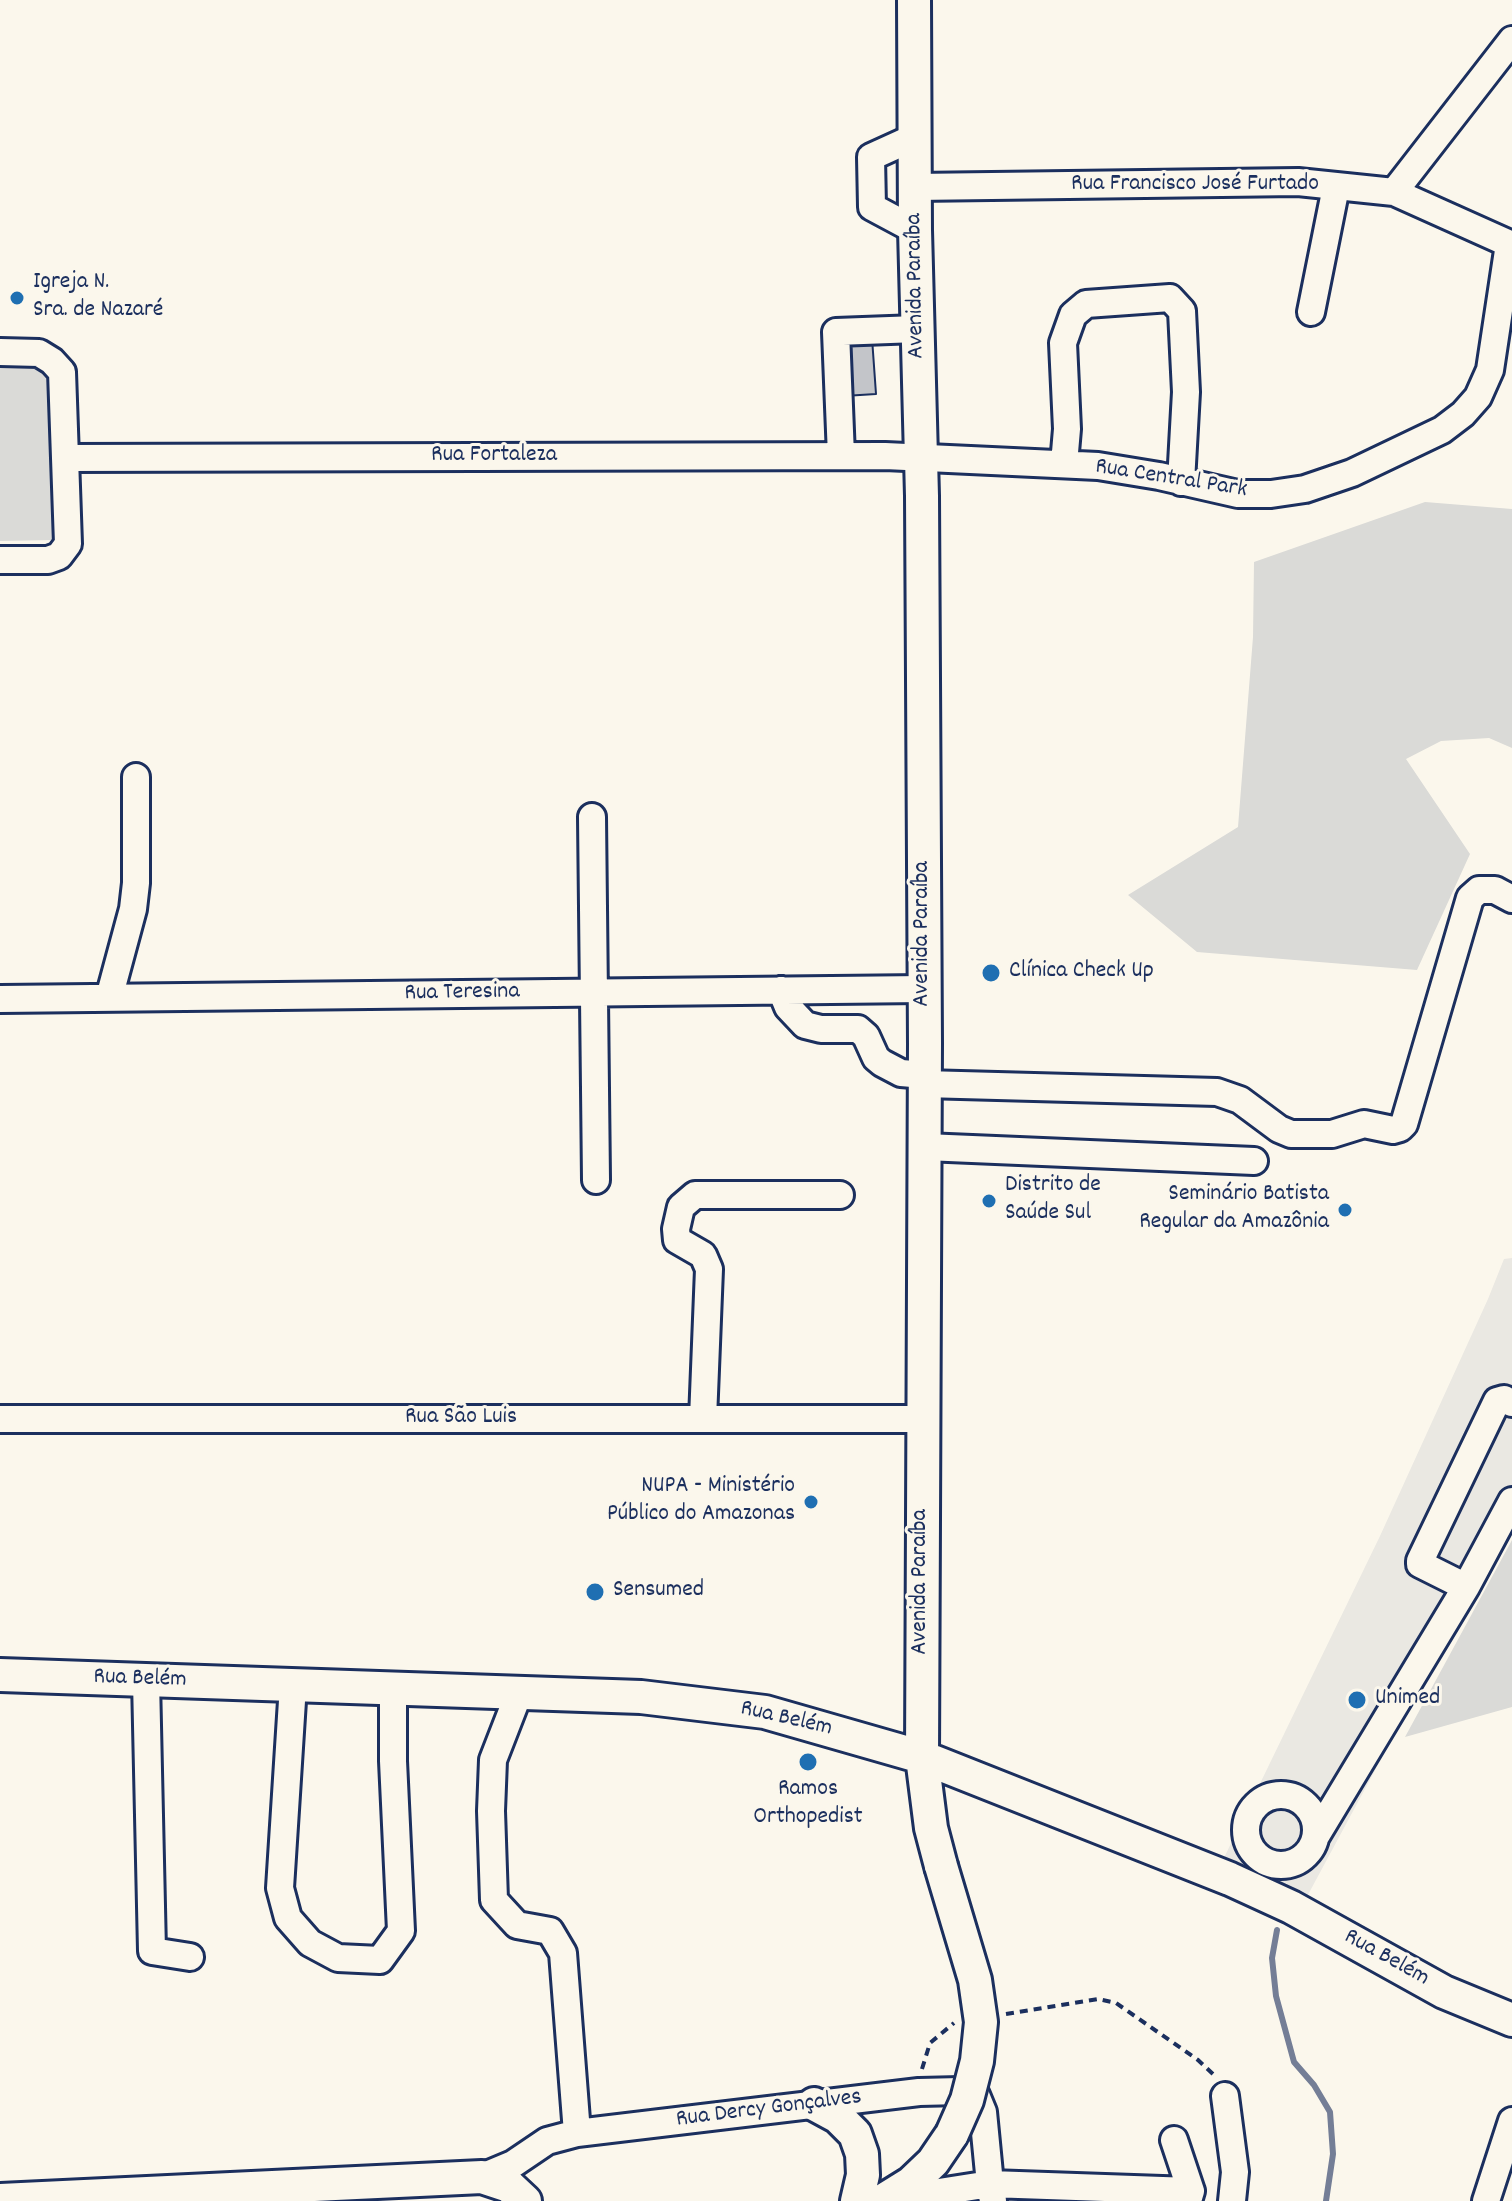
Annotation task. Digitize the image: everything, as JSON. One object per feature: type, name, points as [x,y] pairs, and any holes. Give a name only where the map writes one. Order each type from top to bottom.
[{"type":"main road","name":"Avenida Paraíba","points":[[883,2201],[911,2183],[933,2162],[952,2134],[967,2100],[977,2061],[981,2022],[975,1980],[941,1866],[926,1799],[922,1757],[925,1147],[921,457],[915,230],[914,0]]},
{"type":"main road","name":"Rua Belém","points":[[0,1675],[641,1697],[765,1712],[922,1757],[1257,1874],[1291,1907],[1444,1992],[1512,2020]]},
{"type":"main road","points":[[814,2104],[838,2117],[855,2134],[862,2154],[863,2175],[857,2201]]},
{"type":"main road","points":[[0,2200],[482,2177],[509,2186],[525,2201]]},
{"type":"street","points":[[1394,192],[1511,44]]},
{"type":"street","points":[[915,137],[871,157],[871,170],[872,207],[915,230]]},
{"type":"street","name":"Rua Francisco José Furtado","points":[[915,187],[1298,182],[1394,192],[1511,245]]},
{"type":"street","points":[[1311,312],[1336,187]]},
{"type":"street","name":"Rua Central Park","points":[[921,457],[1128,470],[1238,494],[1271,494],[1305,489],[1352,473],[1442,430],[1478,397],[1490,370],[1511,245]]},
{"type":"street","points":[[1064,464],[1067,429],[1063,343],[1073,315],[1086,304],[1170,298],[1182,311],[1186,392],[1181,482]]},
{"type":"street","points":[[841,456],[836,332],[917,329]]},
{"type":"street","points":[[0,352],[39,353],[62,372],[68,544],[64,552],[48,560],[0,560]]},
{"type":"street","name":"Rua Fortaleza","points":[[66,458],[921,457]]},
{"type":"street","points":[[109,998],[133,909],[136,883],[136,777]]},
{"type":"street","points":[[592,817],[596,1180]]},
{"type":"street","points":[[781,990],[788,1007],[805,1025],[821,1029],[858,1029],[866,1036],[876,1058],[882,1063],[901,1073],[924,1079],[1217,1092],[1240,1100],[1279,1129],[1291,1134],[1332,1134],[1364,1124],[1393,1130],[1404,1124],[1470,898],[1479,890],[1495,890],[1512,899]]},
{"type":"street","name":"Rua Teresina","points":[[0,999],[924,989]]},
{"type":"street","points":[[925,1147],[1254,1161]]},
{"type":"street","points":[[703,1419],[709,1269],[703,1255],[677,1240],[681,1207],[695,1195],[840,1195]]},
{"type":"street","points":[[1466,1587],[1420,1564],[1420,1561],[1497,1401],[1504,1399],[1512,1403]]},
{"type":"street","name":"Rua São Luis","points":[[0,1419],[922,1419]]},
{"type":"street","points":[[1316,1836],[1313,1815],[1298,1799],[1277,1795],[1266,1799],[1257,1805],[1247,1824],[1257,1874],[1296,1861],[1312,1846],[1466,1587],[1512,1501]]},
{"type":"street","points":[[146,1680],[152,1951],[190,1957]]},
{"type":"street","points":[[293,1685],[280,1888],[288,1918],[310,1943],[338,1958],[380,1960],[401,1931],[393,1689]]},
{"type":"street","points":[[519,1693],[493,1760],[494,1900],[517,1925],[550,1931],[563,1953],[577,2133]]},
{"type":"street","name":"Rua Dercy Gonçalves","points":[[482,2177],[513,2164],[547,2141],[577,2133],[919,2092],[961,2091],[976,2095],[983,2112],[991,2193]]},
{"type":"street","points":[[1225,2096],[1235,2172],[1232,2201]]},
{"type":"street","points":[[1486,2201],[1512,2121]]},
{"type":"street","points":[[883,2201],[991,2193],[1190,2196],[1174,2140]]},
{"type":"path","points":[[1006,2014],[1098,1999],[1116,2003],[1198,2060],[1215,2076],[1225,2096]]},
{"type":"path","points":[[919,2092],[930,2043],[947,2027],[959,2021]]},
{"type":"shaded area","points":[[50,364],[54,540],[0,541],[0,365]]},
{"type":"shaded area","points":[[1425,502],[1512,509],[1512,748],[1489,738],[1441,741],[1406,759],[1470,854],[1417,970],[1197,952],[1128,895],[1238,827],[1253,637],[1254,562]]},
{"type":"shaded area","name":"Unimed","points":[[1512,1258],[1512,1516],[1303,1904],[1221,1864],[1380,1536],[1504,1259]]},
{"type":"shaded area","points":[[1512,1540],[1512,1707],[1405,1737]]},
{"type":"building","points":[[872,338],[876,394],[844,396],[841,340]]},
{"type":"waterway","points":[[1277,1930],[1272,1958],[1276,1996],[1294,2062],[1314,2085],[1330,2112],[1333,2154],[1326,2201]]},
{"type":"place","name":"Igreja N. Sra. de Nazaré","points":[[17,298]]},
{"type":"place","name":"Clínica Check Up","points":[[991,973]]},
{"type":"place","name":"Distrito de Saúde Sul","points":[[989,1201]]},
{"type":"place","name":"Seminário Batista Regular da Amazônia","points":[[1345,1210]]},
{"type":"place","name":"NUPA - Ministério Público do Amazonas","points":[[811,1502]]},
{"type":"place","name":"Sensumed","points":[[595,1592]]},
{"type":"place","name":"Unimed","points":[[1357,1700]]},
{"type":"place","name":"Ramos Orthopedist","points":[[808,1762]]}]
